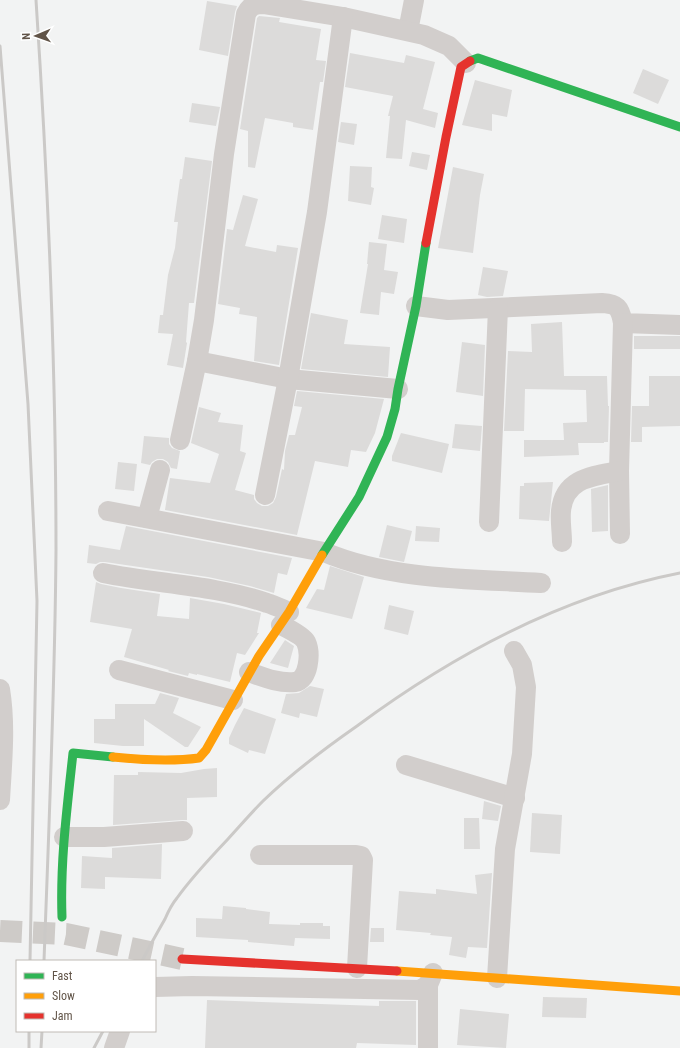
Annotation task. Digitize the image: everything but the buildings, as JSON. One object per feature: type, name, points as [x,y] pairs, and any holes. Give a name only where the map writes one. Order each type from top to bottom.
[{"type":"street","points":[[408,31],[414,0]]},
{"type":"street","points":[[180,440],[204,320],[224,154],[246,14],[249,8],[255,4],[263,4],[343,17],[424,35],[449,46],[466,63]]},
{"type":"street","points":[[265,495],[288,379],[317,212],[343,17]]},
{"type":"street","points":[[62,917],[61,892],[64,836],[73,752],[139,760],[180,761],[199,758],[206,750],[259,656],[285,618],[359,497],[387,437],[395,409],[416,306],[446,137],[461,67],[471,60],[478,58],[680,127]]},
{"type":"street","points":[[416,306],[448,310],[602,303],[617,307],[621,312],[623,323],[619,471],[620,534]]},
{"type":"street","points":[[489,522],[498,308]]},
{"type":"street","points":[[623,323],[680,325]]},
{"type":"street","points":[[197,361],[288,379],[398,389]]},
{"type":"street","points":[[147,518],[160,470]]},
{"type":"street","points":[[562,542],[561,510],[565,495],[569,488],[592,476],[619,471]]},
{"type":"street","points":[[108,511],[324,552],[346,560],[388,570],[438,578],[541,583]]},
{"type":"street","points":[[103,573],[136,580],[217,590],[267,603],[285,618],[306,642],[308,654],[307,670],[302,679],[296,682],[267,678],[250,672]]},
{"type":"street","points":[[497,978],[506,850],[522,754],[526,687],[522,665],[514,651]]},
{"type":"street","points":[[119,670],[233,700]]},
{"type":"street","points":[[0,689],[3,704],[4,731],[0,800]]},
{"type":"street","points":[[406,765],[515,798]]},
{"type":"street","points":[[64,836],[104,837],[183,831]]},
{"type":"street","points":[[260,855],[361,856],[363,860],[357,968]]},
{"type":"street","points":[[182,959],[357,968],[431,979],[497,978],[680,992]]},
{"type":"street","points":[[156,987],[192,986],[420,990],[431,979]]},
{"type":"street","points":[[428,1048],[431,979]]},
{"type":"street","points":[[114,1048],[120,1032]]},
{"type":"tunnel","points":[[0,931],[66,934],[182,959]]},
{"type":"railway","points":[[36,0],[44,137],[53,344],[56,481],[52,756],[44,960]]},
{"type":"railway","points":[[0,46],[28,404],[37,601],[30,960]]},
{"type":"railway","points":[[143,960],[173,903],[201,868],[263,801],[308,762],[345,735],[431,675],[470,652],[510,632],[551,613],[593,597],[636,583],[680,573]]},
{"type":"railway","points":[[29,1032],[29,1048]]},
{"type":"railway","points":[[41,1048],[42,1032]]},
{"type":"railway","points":[[94,1048],[102,1032]]},
{"type":"traffic: fast","points":[[470,61],[478,58],[680,127]]},
{"type":"traffic: fast","points":[[322,555],[359,497],[387,437],[395,409],[416,306],[426,243]]},
{"type":"traffic: fast","points":[[62,917],[63,855],[73,753],[113,757]]},
{"type":"traffic: slow","points":[[113,757],[156,760],[199,758],[206,750],[259,656],[289,612],[322,555]]},
{"type":"traffic: slow","points":[[397,971],[680,991]]},
{"type":"traffic: jam","points":[[426,243],[461,67],[470,61]]},
{"type":"traffic: jam","points":[[182,959],[397,971]]}]
